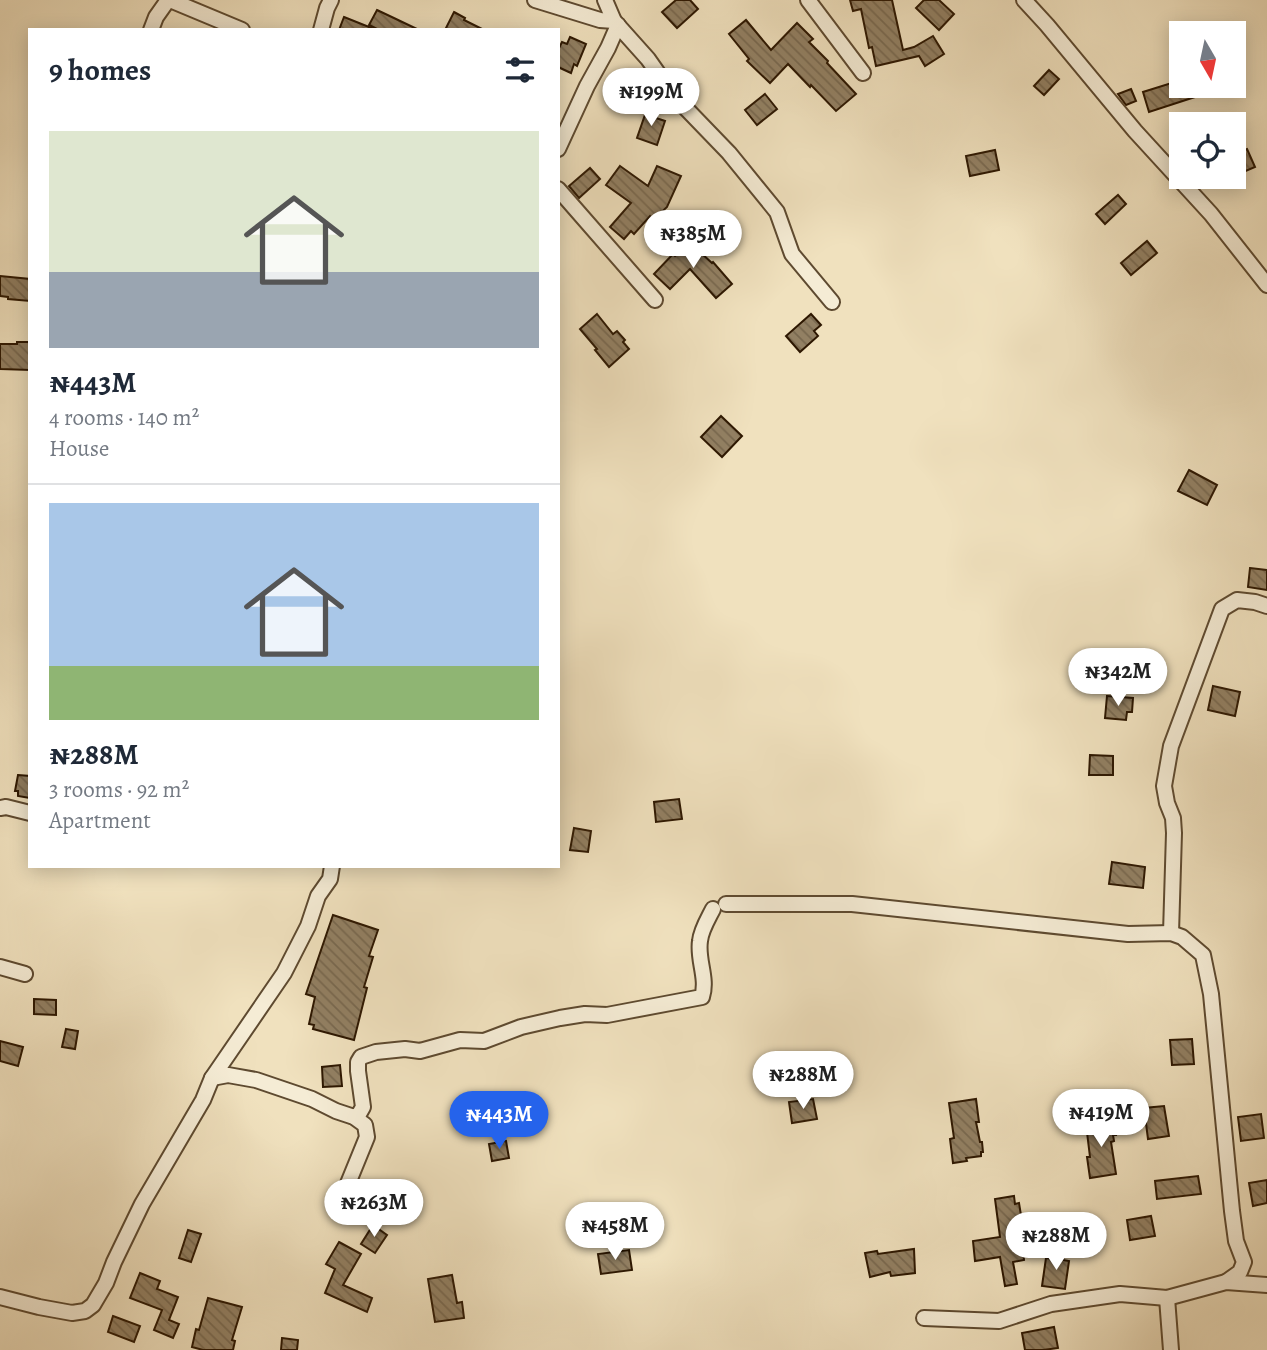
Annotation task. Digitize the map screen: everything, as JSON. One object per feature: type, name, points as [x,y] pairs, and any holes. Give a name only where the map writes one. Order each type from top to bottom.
[{"type":"street","points":[[152,28],[156,16],[169,0],[237,28]]},
{"type":"street","points":[[322,28],[331,0]]},
{"type":"street","points":[[535,0],[616,23]]},
{"type":"street","points":[[605,0],[616,23],[648,59],[674,96],[729,153],[777,212],[792,254],[832,302]]},
{"type":"street","points":[[808,0],[863,73]]},
{"type":"street","points":[[1024,0],[1135,131],[1211,214],[1267,285]]},
{"type":"street","points":[[560,145],[608,48],[616,23]]},
{"type":"street","points":[[560,191],[655,300]]},
{"type":"street","points":[[1171,933],[1174,833],[1173,818],[1164,786],[1171,746],[1222,609],[1237,600],[1267,606]]},
{"type":"street","points":[[0,808],[28,812]]},
{"type":"street","points":[[0,1297],[72,1313],[85,1311],[93,1304],[106,1283],[142,1204],[203,1100],[212,1077],[284,973],[308,926],[318,896],[330,878],[332,868]]},
{"type":"street","points":[[354,1117],[363,1107],[358,1062],[376,1052],[405,1049],[420,1051],[460,1040],[484,1041],[521,1027],[560,1018],[585,1014],[607,1015],[702,998],[705,987],[700,941],[705,923],[719,906],[852,904],[1128,934],[1171,933],[1182,937],[1203,954],[1211,994],[1232,1211],[1236,1241],[1244,1262],[1240,1272],[1226,1282]]},
{"type":"street","points":[[0,967],[25,974]]},
{"type":"street","points":[[212,1077],[228,1075],[256,1080],[312,1099],[354,1117],[365,1125],[367,1137],[338,1208]]},
{"type":"street","points":[[924,1318],[999,1321],[1051,1304],[1120,1294],[1167,1298],[1226,1282],[1267,1284]]},
{"type":"street","points":[[1167,1298],[1171,1350]]},
{"type":"building","points":[[676,0],[690,0],[698,9],[677,28],[662,12]]},
{"type":"building","points":[[850,0],[892,0],[903,50],[933,36],[944,54],[925,66],[919,56],[876,66],[872,47],[869,48],[861,9],[853,11]]},
{"type":"building","points":[[924,0],[939,0],[954,14],[939,30],[916,8]]},
{"type":"building","points":[[377,10],[415,28],[375,28],[369,25]]},
{"type":"building","points":[[454,12],[480,28],[446,28]]},
{"type":"building","points":[[344,17],[372,28],[340,28]]},
{"type":"building","points":[[746,20],[771,50],[797,23],[813,39],[809,42],[856,94],[836,111],[788,64],[770,83],[747,61],[749,59],[729,34]]},
{"type":"building","points":[[570,37],[586,44],[577,66],[574,64],[571,73],[560,68],[560,46],[562,42],[567,44]]},
{"type":"building","points":[[1049,70],[1059,79],[1044,95],[1034,86]]},
{"type":"building","points":[[1169,84],[1169,98],[1192,98],[1149,112],[1143,92]]},
{"type":"building","points":[[1131,89],[1136,101],[1126,105],[1118,94]]},
{"type":"building","points":[[765,94],[777,109],[757,125],[745,110]]},
{"type":"building","points":[[647,109],[658,112],[656,118],[665,121],[657,145],[637,138]]},
{"type":"building","points":[[1246,149],[1255,167],[1246,171]]},
{"type":"building","points":[[995,150],[999,170],[970,176],[966,156]]},
{"type":"building","points":[[620,166],[648,186],[657,166],[681,176],[667,207],[653,220],[650,216],[634,234],[631,231],[624,239],[610,227],[631,203],[606,185]]},
{"type":"building","points":[[590,168],[600,179],[579,198],[569,186]]},
{"type":"building","points":[[1118,195],[1126,204],[1105,224],[1096,214]]},
{"type":"building","points":[[1147,241],[1157,253],[1131,275],[1121,263]]},
{"type":"building","points":[[689,242],[713,262],[732,284],[716,298],[690,269],[670,289],[654,274]]},
{"type":"building","points":[[0,276],[28,279],[28,301],[0,296]]},
{"type":"building","points":[[597,314],[613,334],[617,331],[629,349],[609,367],[580,329]]},
{"type":"building","points":[[811,314],[821,325],[814,331],[818,336],[800,352],[786,336]]},
{"type":"building","points":[[28,342],[28,370],[0,369],[0,344]]},
{"type":"building","points":[[721,416],[742,436],[722,457],[701,437]]},
{"type":"building","points":[[1189,470],[1217,485],[1207,505],[1178,491]]},
{"type":"building","points":[[1250,568],[1267,570],[1267,590],[1248,587]]},
{"type":"building","points":[[1213,686],[1240,692],[1235,716],[1208,710]]},
{"type":"building","points":[[1107,696],[1133,698],[1132,712],[1127,712],[1126,720],[1105,718]]},
{"type":"building","points":[[1090,755],[1113,756],[1113,775],[1089,775]]},
{"type":"building","points":[[18,775],[28,776],[28,798],[18,796],[18,791],[15,791]]},
{"type":"building","points":[[679,799],[682,819],[656,822],[654,802]]},
{"type":"building","points":[[574,828],[591,831],[588,852],[570,850]]},
{"type":"building","points":[[1112,862],[1145,867],[1143,888],[1109,884]]},
{"type":"building","points":[[333,915],[378,930],[369,956],[373,957],[354,1040],[313,1029],[314,1025],[309,1024],[315,997],[306,994]]},
{"type":"building","points":[[34,999],[56,1000],[56,1015],[34,1014]]},
{"type":"building","points":[[66,1029],[78,1031],[75,1049],[62,1047]]},
{"type":"building","points":[[1192,1039],[1194,1064],[1172,1065],[1170,1040]]},
{"type":"building","points":[[0,1041],[23,1047],[18,1066],[0,1061]]},
{"type":"building","points":[[340,1065],[342,1086],[323,1087],[322,1067]]},
{"type":"building","points":[[813,1099],[817,1119],[792,1123],[789,1102]]},
{"type":"building","points":[[976,1099],[979,1122],[976,1122],[983,1152],[981,1156],[953,1163],[950,1139],[954,1138],[949,1103]]},
{"type":"building","points":[[1164,1106],[1169,1136],[1148,1139],[1144,1108]]},
{"type":"building","points":[[1261,1114],[1264,1138],[1241,1141],[1238,1117]]},
{"type":"building","points":[[1114,1120],[1116,1135],[1113,1135],[1114,1141],[1111,1142],[1116,1174],[1090,1178],[1086,1124]]},
{"type":"building","points":[[506,1141],[509,1158],[492,1161],[489,1144]]},
{"type":"building","points":[[1198,1176],[1201,1194],[1157,1199],[1155,1181]]},
{"type":"building","points":[[1267,1180],[1267,1203],[1253,1206],[1249,1183]]},
{"type":"building","points":[[1014,1196],[1015,1204],[1019,1203],[1021,1236],[1027,1235],[1029,1249],[1023,1250],[1024,1260],[1013,1262],[1017,1284],[1005,1286],[1000,1257],[975,1261],[973,1241],[1000,1237],[995,1199]]},
{"type":"building","points":[[1151,1216],[1155,1236],[1130,1240],[1127,1220]]},
{"type":"building","points":[[373,1225],[387,1235],[375,1253],[361,1244]]},
{"type":"building","points":[[188,1230],[201,1234],[191,1262],[179,1258]]},
{"type":"building","points":[[339,1242],[361,1254],[343,1285],[372,1298],[367,1312],[325,1293],[335,1269],[326,1264]]},
{"type":"building","points":[[914,1249],[915,1273],[891,1276],[890,1272],[870,1277],[865,1253]]},
{"type":"building","points":[[629,1250],[632,1270],[601,1274],[598,1254]]},
{"type":"building","points":[[1054,1254],[1064,1255],[1063,1260],[1069,1261],[1065,1289],[1042,1286],[1046,1258],[1053,1259]]},
{"type":"building","points":[[140,1273],[160,1281],[157,1289],[178,1297],[169,1320],[179,1324],[173,1338],[154,1330],[162,1310],[130,1298]]},
{"type":"building","points":[[452,1275],[457,1303],[462,1302],[464,1318],[435,1322],[428,1279]]},
{"type":"building","points":[[208,1298],[242,1307],[232,1340],[235,1341],[233,1350],[203,1350],[192,1347]]},
{"type":"building","points":[[113,1316],[140,1326],[134,1342],[108,1332]]},
{"type":"building","points":[[1054,1327],[1058,1348],[1025,1350],[1022,1333]]},
{"type":"building","points":[[282,1338],[298,1340],[297,1350],[281,1350]]}]
